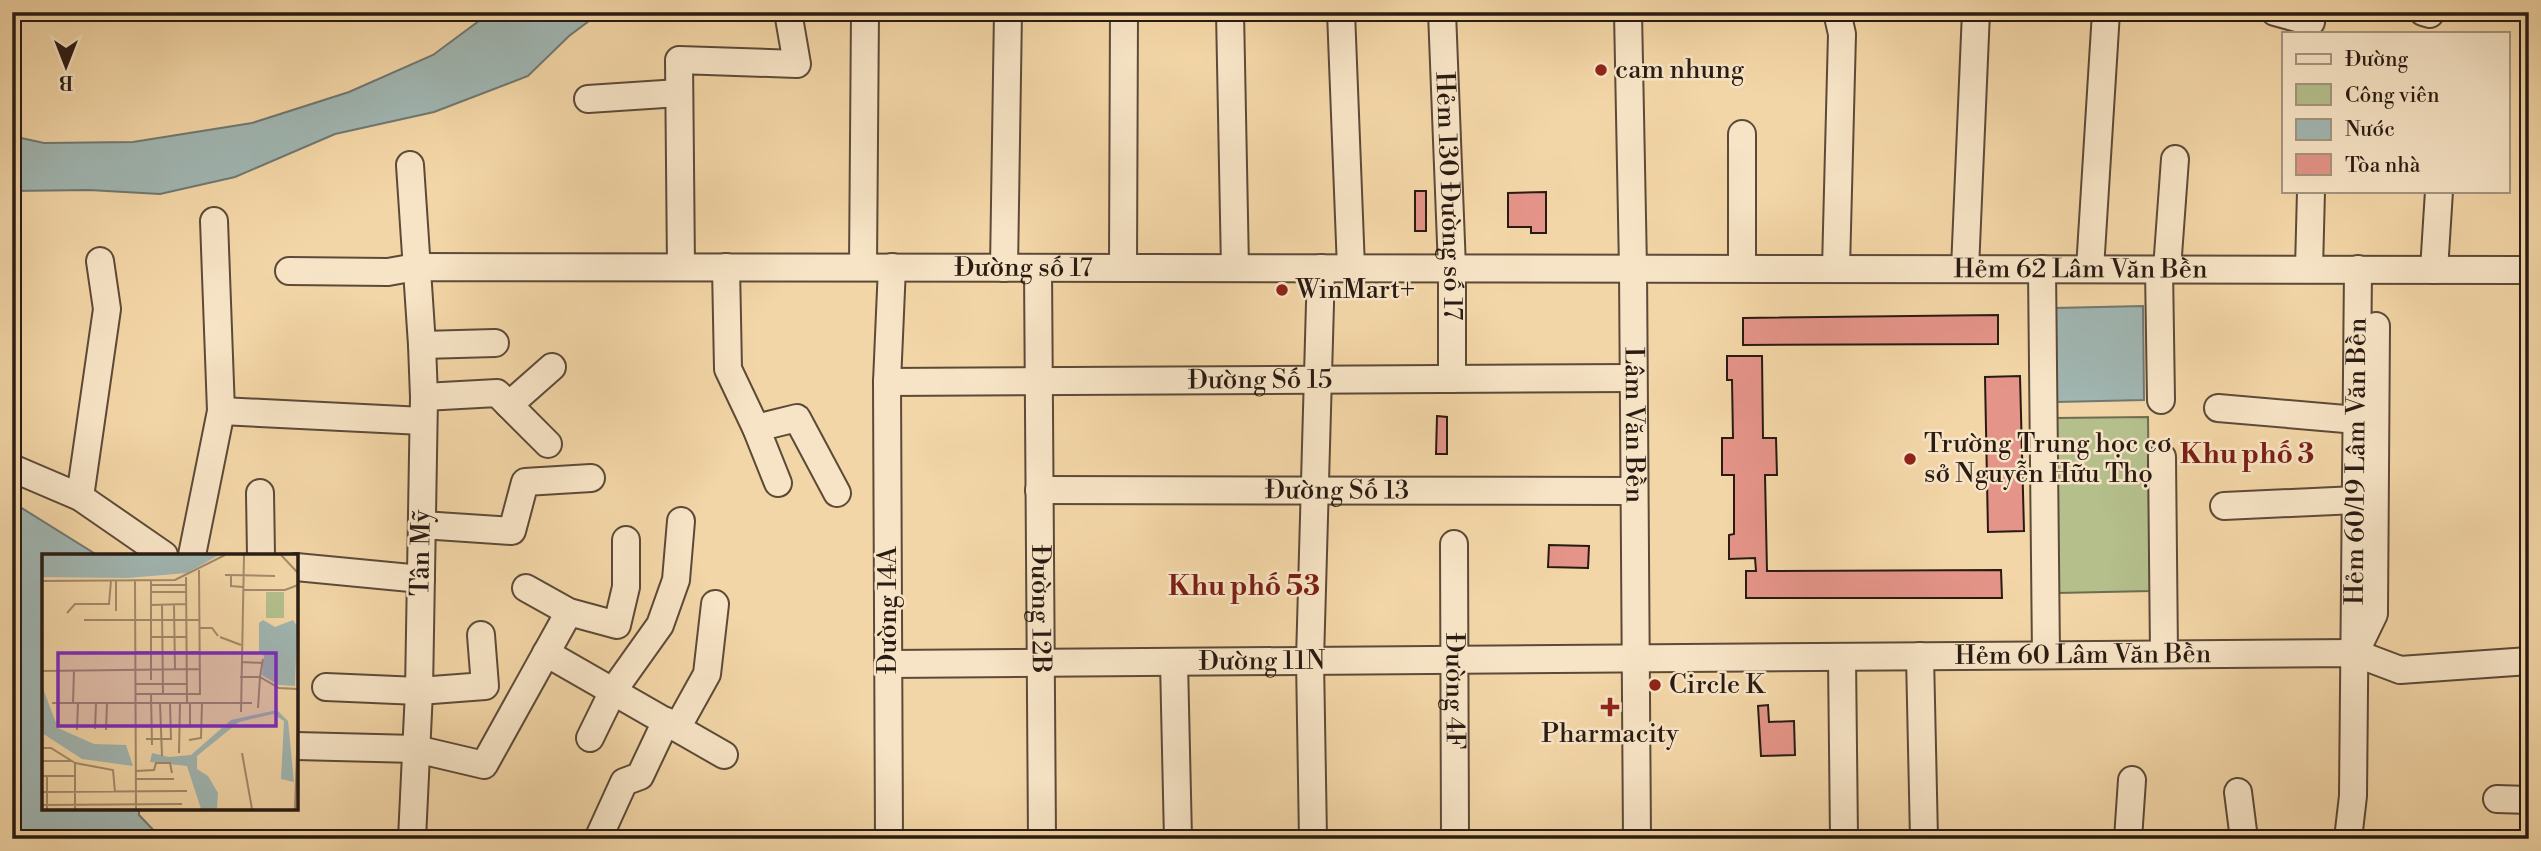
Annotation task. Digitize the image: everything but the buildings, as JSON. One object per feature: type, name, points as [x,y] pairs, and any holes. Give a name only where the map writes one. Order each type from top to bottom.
[{"type":"street","points":[[681,267],[678,60],[797,64],[788,12]]},
{"type":"street","points":[[863,267],[865,12]]},
{"type":"street","points":[[1004,268],[1008,12]]},
{"type":"street","points":[[1123,268],[1124,12]]},
{"type":"street","points":[[1230,12],[1235,268]]},
{"type":"street","points":[[1341,12],[1351,268]]},
{"type":"street","name":"Hẻm 130 Đường số 17","points":[[1443,12],[1452,268],[1452,379]]},
{"type":"street","name":"Lâm Văn Bền","points":[[1628,12],[1633,268],[1637,839]]},
{"type":"street","points":[[1836,268],[1842,34],[1837,12]]},
{"type":"street","points":[[1965,268],[1976,12]]},
{"type":"street","points":[[2090,269],[2106,12]]},
{"type":"street","points":[[2275,12],[2312,23]]},
{"type":"street","points":[[588,99],[679,93]]},
{"type":"street","points":[[1742,134],[1742,268]]},
{"type":"street","points":[[2161,400],[2163,269],[2175,159]]},
{"type":"street","name":"Tân Mỹ","points":[[410,166],[424,409],[419,691],[412,839]]},
{"type":"street","points":[[2309,269],[2311,192]]},
{"type":"street","points":[[2434,270],[2439,192]]},
{"type":"street","points":[[192,554],[220,411],[214,221]]},
{"type":"street","points":[[80,497],[107,309],[100,261]]},
{"type":"street","name":"Đường số 17","points":[[289,271],[388,272],[416,267],[1633,268]]},
{"type":"street","points":[[726,267],[728,369],[778,483]]},
{"type":"street","name":"Đường 14A","points":[[889,839],[887,382],[892,267]]},
{"type":"street","name":"Đường 12B","points":[[1038,268],[1042,839]]},
{"type":"street","points":[[1313,839],[1310,660],[1321,268]]},
{"type":"street","name":"Hẻm 62 Lâm Văn Bền","points":[[1633,268],[2529,270]]},
{"type":"street","points":[[2042,269],[2046,655]]},
{"type":"street","name":"Hẻm 60/19 Lâm Văn Bền","points":[[2348,839],[2353,796],[2358,269]]},
{"type":"street","points":[[2355,653],[2374,614],[2376,326]]},
{"type":"street","points":[[422,345],[495,343]]},
{"type":"street","points":[[509,405],[552,367]]},
{"type":"street","name":"Đường Số 15","points":[[887,382],[1633,379]]},
{"type":"street","points":[[220,411],[424,409],[497,393],[548,444]]},
{"type":"street","points":[[2218,408],[2357,420]]},
{"type":"street","points":[[756,428],[797,418],[837,493]]},
{"type":"street","points":[[2162,457],[2164,654]]},
{"type":"street","points":[[12,468],[80,497],[163,554]]},
{"type":"street","points":[[422,524],[512,531],[525,482],[591,478]]},
{"type":"street","name":"Đường Số 13","points":[[1039,490],[1634,491]]},
{"type":"street","points":[[260,493],[261,554]]},
{"type":"street","points":[[2224,506],[2356,500]]},
{"type":"street","points":[[590,738],[613,691],[660,625],[676,580],[681,521]]},
{"type":"street","points":[[526,588],[569,612],[617,625],[626,587],[626,540]]},
{"type":"street","name":"Đường 4F","points":[[1454,544],[1455,839]]},
{"type":"street","points":[[298,567],[421,579]]},
{"type":"street","points":[[598,839],[624,782],[640,776],[707,674],[715,604]]},
{"type":"street","points":[[298,747],[416,749],[484,765],[569,612]]},
{"type":"street","points":[[326,687],[419,691],[485,686],[481,635]]},
{"type":"street","points":[[547,653],[724,755]]},
{"type":"street","name":"Hẻm 60 Lâm Văn Bền","points":[[1635,658],[2355,653],[2400,670],[2529,662]]},
{"type":"street","points":[[1842,656],[1844,839]]},
{"type":"street","points":[[1920,656],[1924,839]]},
{"type":"street","name":"Đường 11N","points":[[888,664],[1635,658]]},
{"type":"street","points":[[1174,662],[1178,839]]},
{"type":"street","points":[[2128,839],[2132,780]]},
{"type":"street","points":[[2238,792],[2244,839]]},
{"type":"street","points":[[2497,799],[2529,800]]},
{"type":"green space","points":[[2148,417],[2150,591],[2058,593],[2054,418]]},
{"type":"water","points":[[491,12],[601,12],[569,36],[528,76],[434,112],[335,134],[235,177],[160,194],[89,190],[12,191],[12,136],[44,143],[133,142],[252,123],[349,92],[433,55]]},
{"type":"water","points":[[2143,306],[2144,400],[2057,402],[2055,308]]},
{"type":"water","points":[[12,502],[95,554],[42,554],[42,809],[139,809],[139,815],[162,839],[12,839]]},
{"type":"place","name":"cam nhung","points":[[1601,70]]},
{"type":"place","name":"WinMart+","points":[[1282,290]]},
{"type":"place","name":"Trường Trung học cơ sở Nguyễn Hữu Thọ","points":[[1910,459]]},
{"type":"place","name":"Circle K","points":[[1655,685]]},
{"type":"place","name":"Pharmacity","points":[[1610,707]]},
{"type":"district","name":"Khu phố 3","points":[[2247,454]]},
{"type":"district","name":"Khu phố 53","points":[[1244,586]]}]
